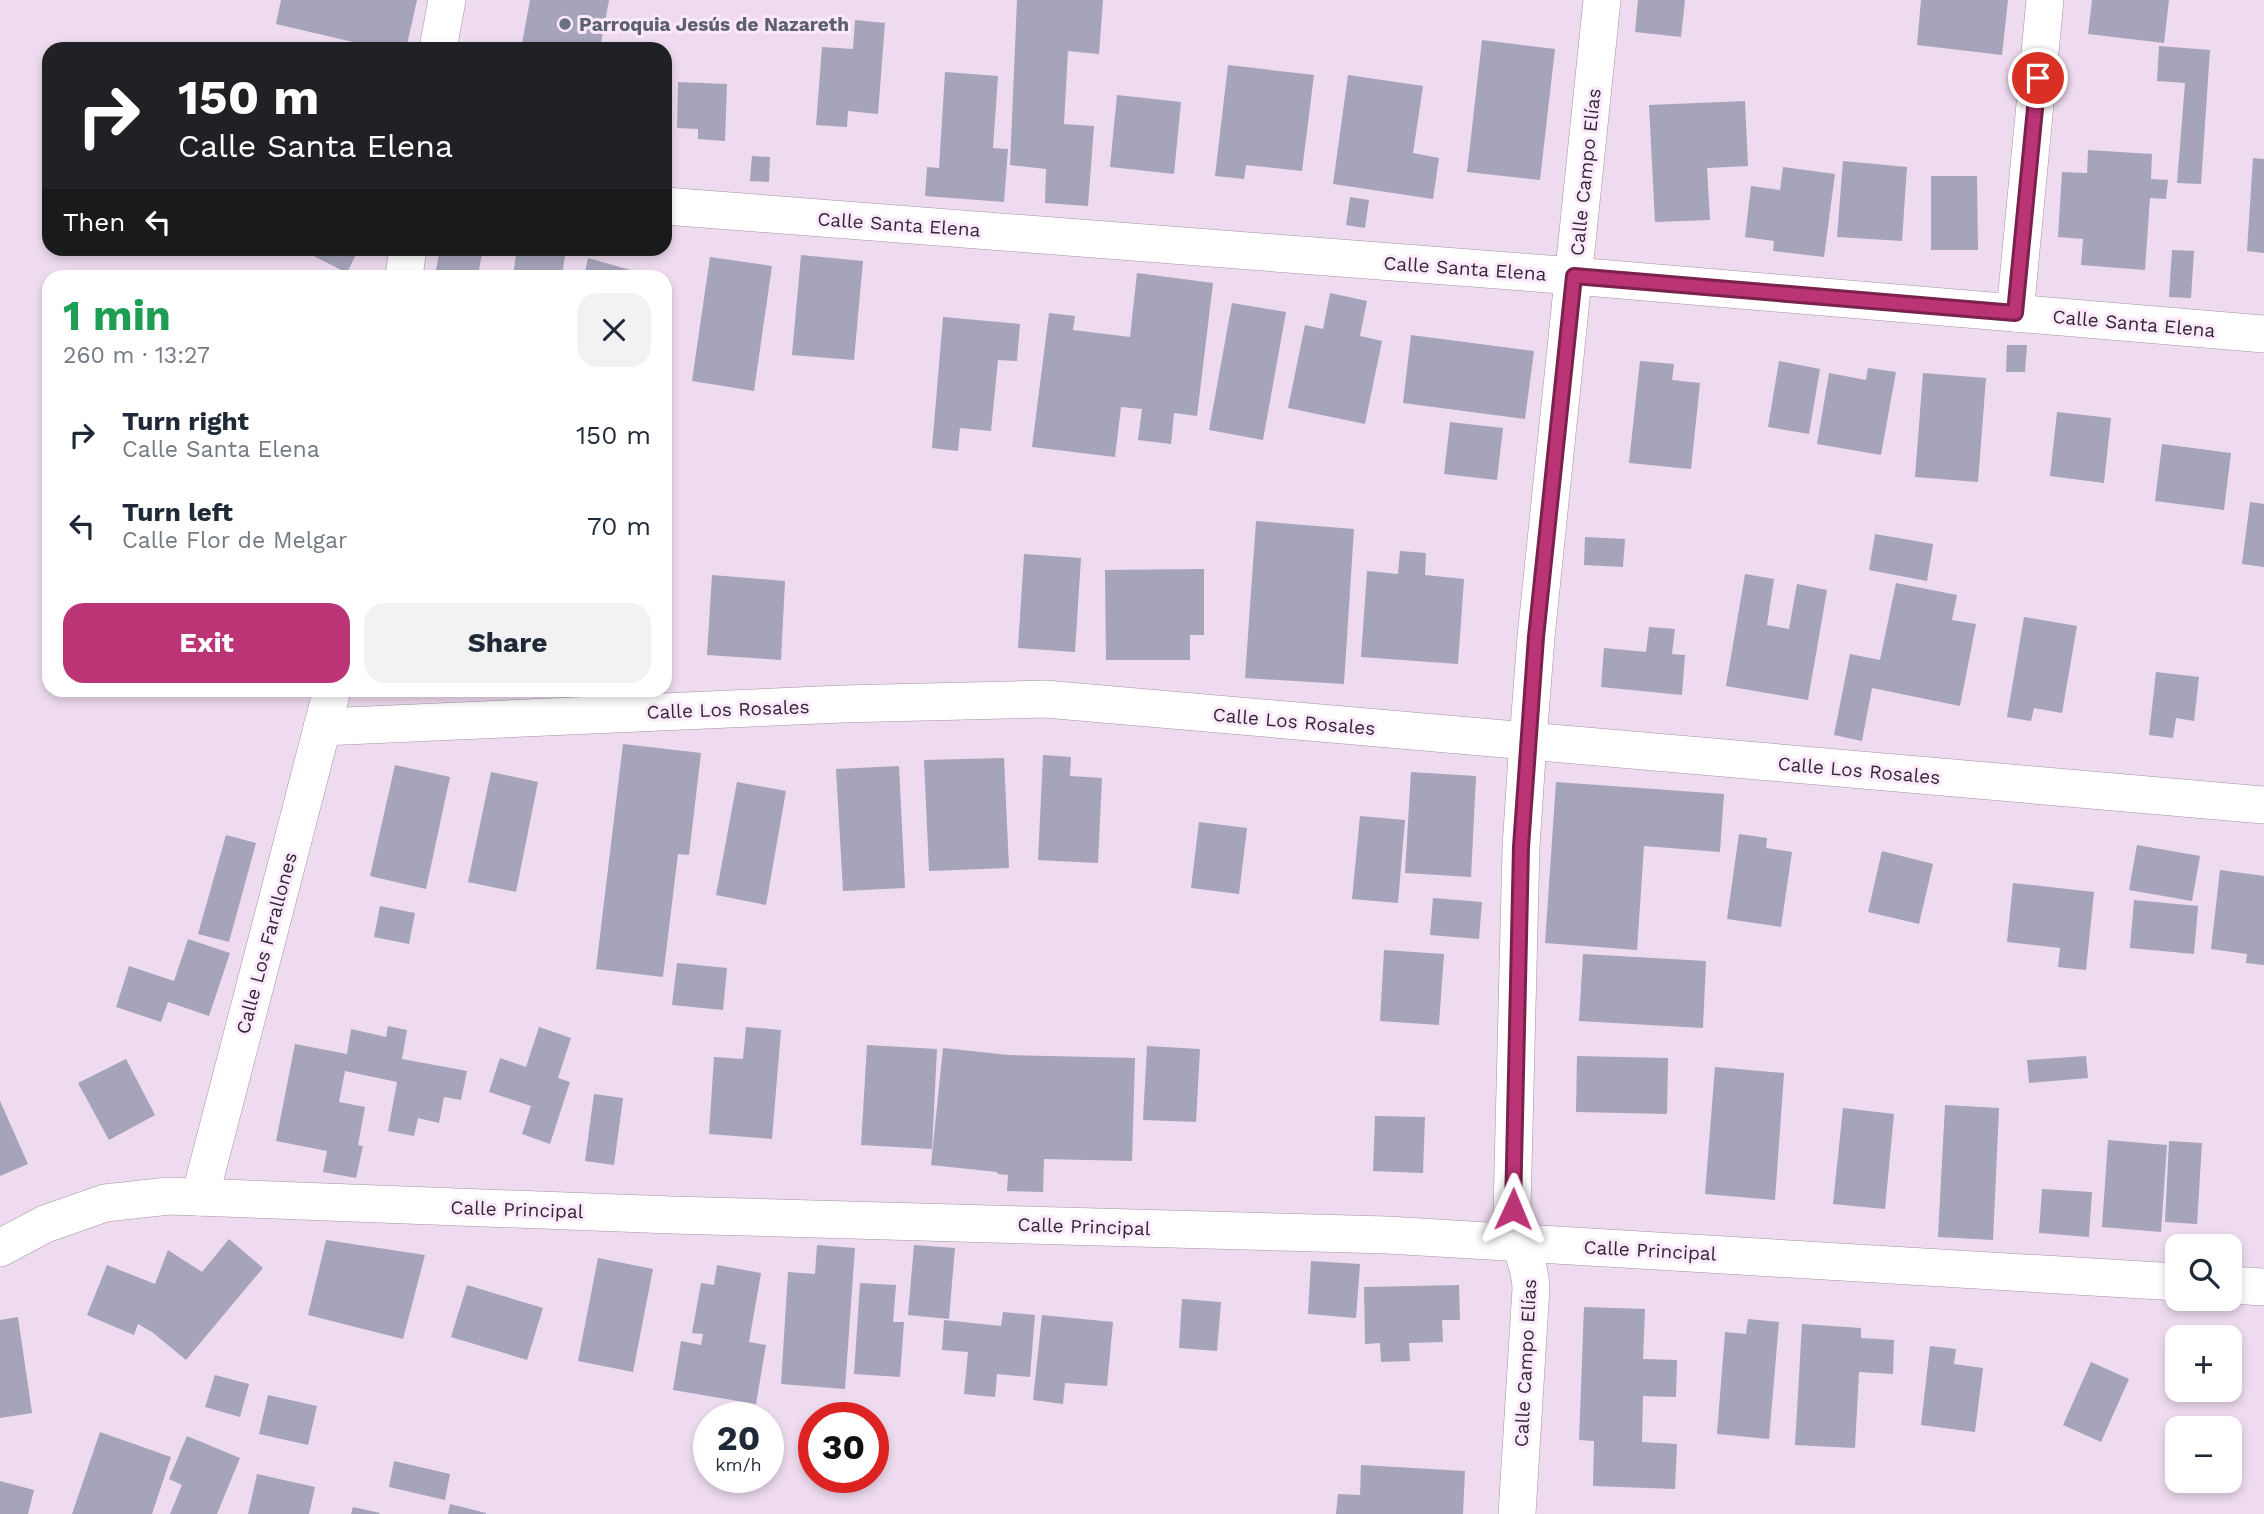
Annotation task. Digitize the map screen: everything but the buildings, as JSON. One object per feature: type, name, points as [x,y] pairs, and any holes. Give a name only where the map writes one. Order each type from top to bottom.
[{"type":"street","points":[[439,42],[447,0]]},
{"type":"street","name":"Calle Campo Elías","points":[[1517,1514],[1531,1288],[1531,1275],[1514,1227],[1513,1195],[1521,847],[1536,637],[1602,0]]},
{"type":"street","points":[[2015,313],[2045,0]]},
{"type":"street","name":"Calle Santa Elena","points":[[672,207],[1574,276],[2264,334]]},
{"type":"street","name":"Calle Los Farallones","points":[[200,1197],[330,697]]},
{"type":"street","name":"Calle Los Rosales","points":[[322,727],[909,702],[1045,699],[2264,805]]},
{"type":"street","name":"Calle Principal","points":[[0,1248],[45,1224],[104,1203],[169,1196],[671,1215],[1387,1235],[2165,1281]]},
{"type":"street","points":[[2242,1286],[2264,1287]]},
{"type":"place","name":"Parroquia Jesús de Nazareth","points":[[565,24]]},
{"type":"route","points":[[1513,1209],[1521,847],[1536,637],[1574,276],[2015,313],[2038,78]]}]
